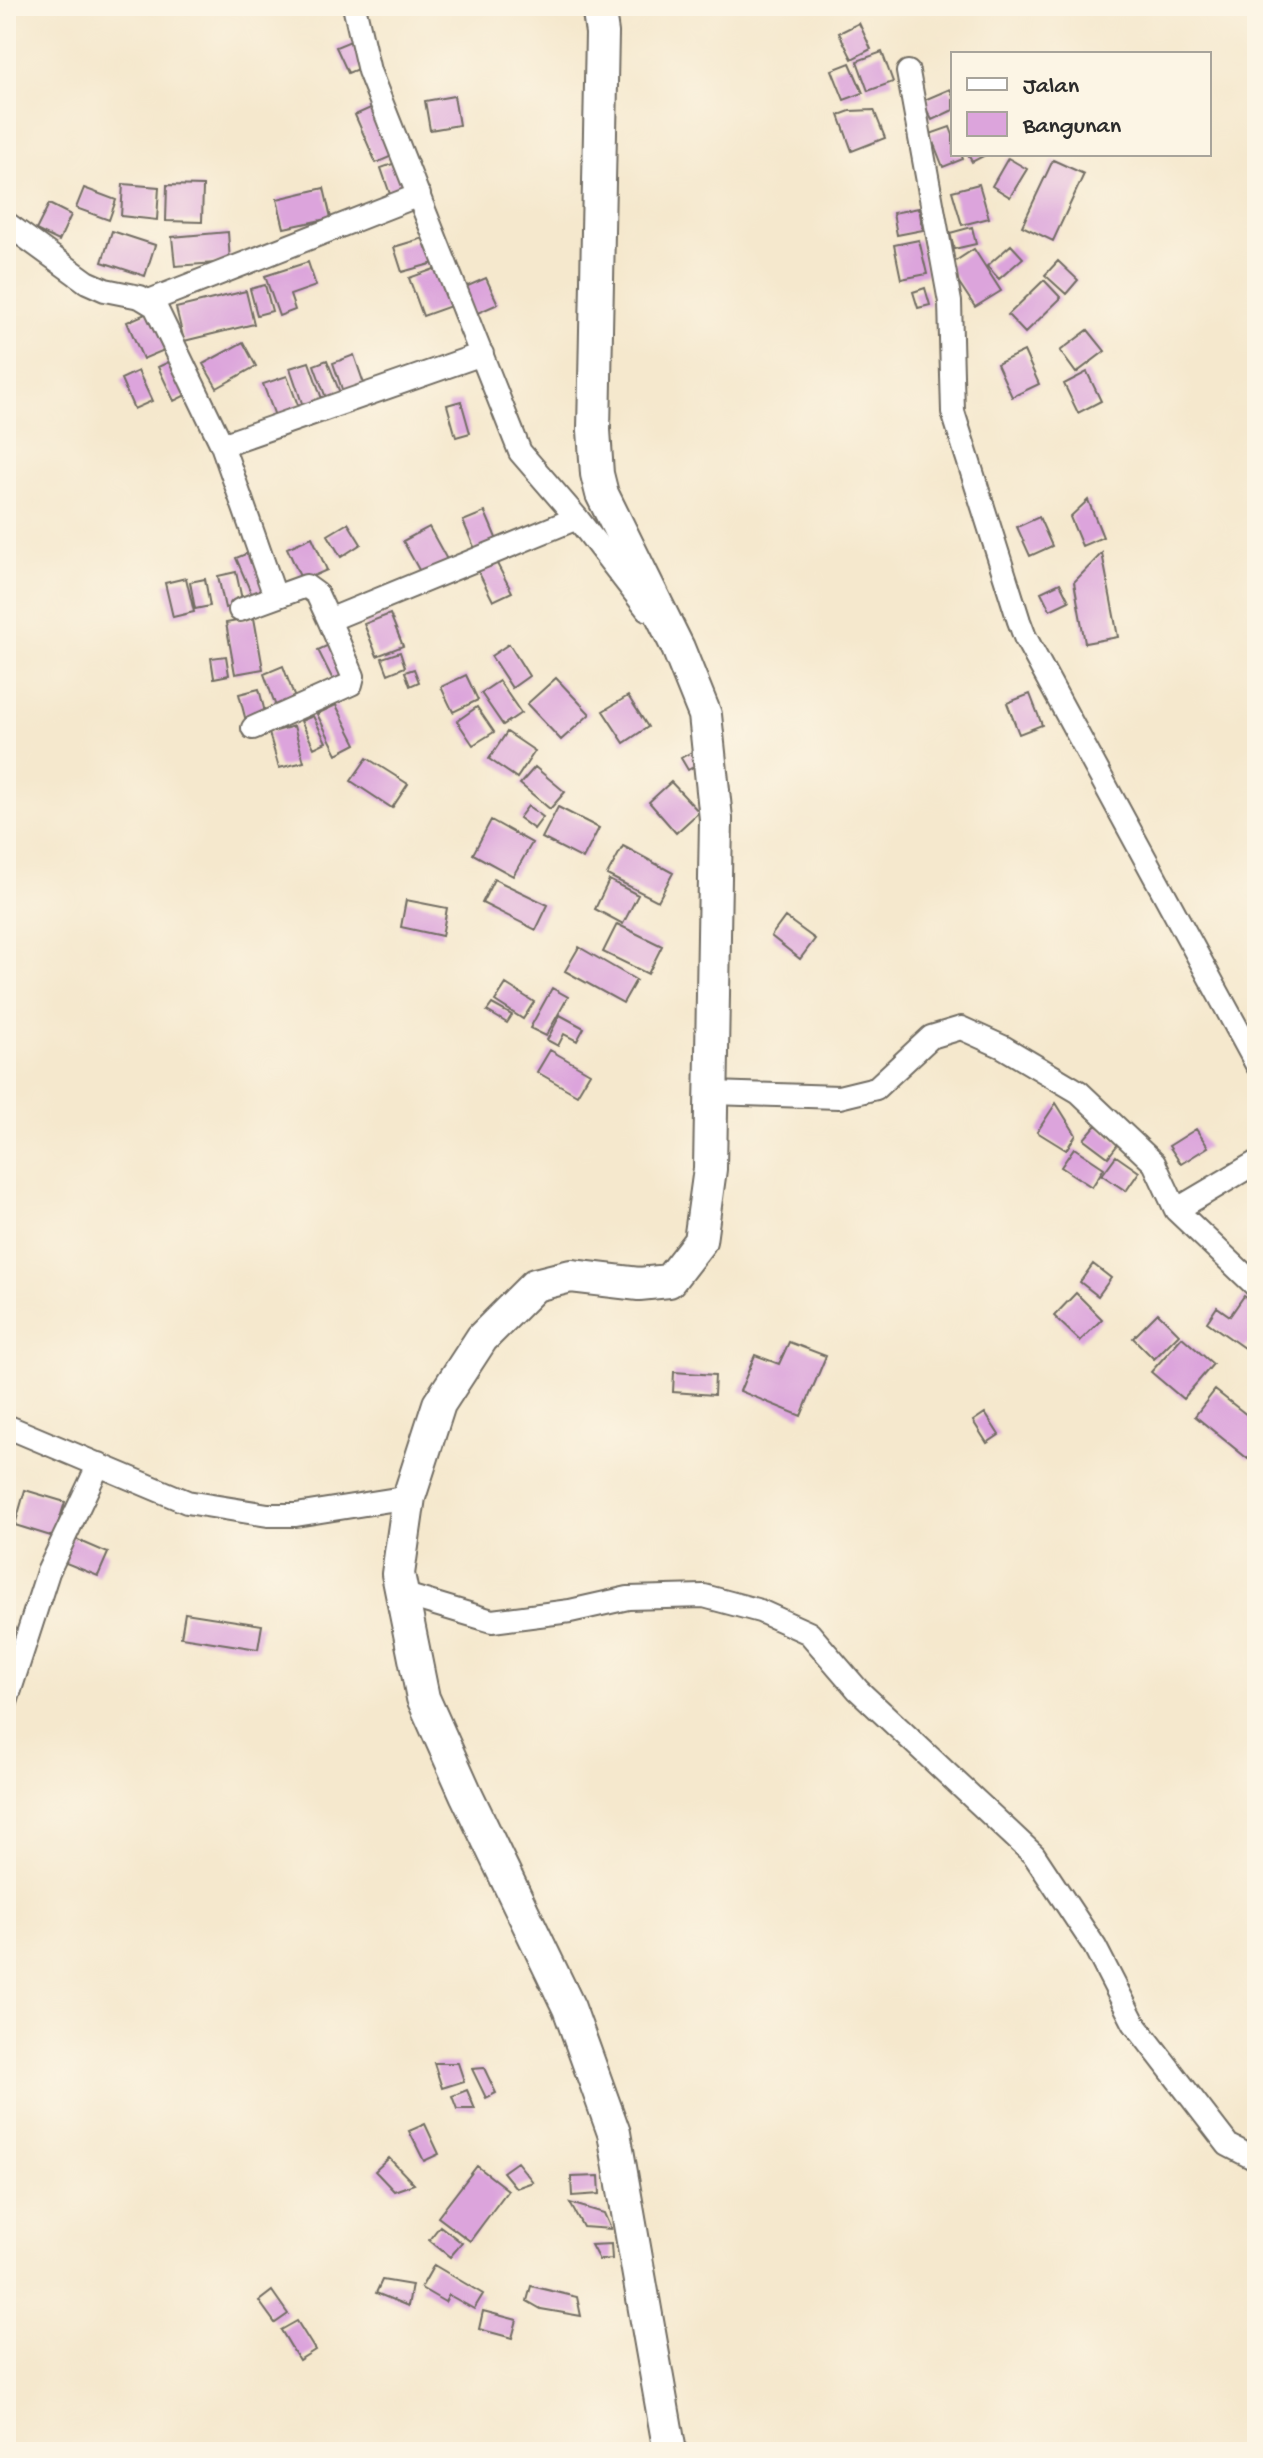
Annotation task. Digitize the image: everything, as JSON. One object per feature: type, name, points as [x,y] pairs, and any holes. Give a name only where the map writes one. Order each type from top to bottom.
[{"type":"street","points":[[354,6],[369,71],[520,452],[577,518],[678,648]]},
{"type":"street","points":[[598,6],[602,33],[594,391],[597,474],[602,494],[678,648],[705,715],[716,819],[710,1169],[700,1241],[669,1281],[639,1284],[571,1276],[535,1285],[482,1338],[439,1404],[409,1497],[398,1574],[423,1698],[569,2008],[614,2133],[670,2452]]},
{"type":"street","points":[[908,72],[950,302],[952,399],[956,426],[1019,621],[1257,1065]]},
{"type":"street","points":[[6,223],[87,282],[149,301],[419,195]]},
{"type":"street","points":[[149,301],[159,313],[222,445],[275,596]]},
{"type":"street","points":[[222,445],[482,354]]},
{"type":"street","points":[[329,620],[577,518]]},
{"type":"street","points":[[240,610],[306,586],[317,594],[353,676],[351,684],[253,728]]},
{"type":"street","points":[[713,1093],[839,1097],[876,1088],[931,1037],[961,1028],[1003,1047],[1079,1092],[1154,1163],[1176,1210],[1257,1287]]},
{"type":"street","points":[[1176,1210],[1257,1162]]},
{"type":"street","points":[[6,1426],[187,1502],[268,1515],[296,1515],[409,1497]]},
{"type":"street","points":[[6,1702],[48,1572],[99,1464]]},
{"type":"street","points":[[402,1594],[492,1621],[570,1611],[628,1598],[704,1596],[760,1611],[809,1633],[858,1690],[1034,1855],[1095,1947],[1134,2023],[1228,2145],[1257,2160]]},
{"type":"building","points":[[859,23],[871,49],[852,59],[839,33]]},
{"type":"building","points":[[353,40],[365,66],[348,73],[336,47]]},
{"type":"building","points":[[882,52],[893,82],[868,91],[857,61]]},
{"type":"building","points":[[850,63],[863,93],[844,100],[832,70]]},
{"type":"building","points":[[951,91],[951,111],[932,120],[922,101]]},
{"type":"building","points":[[454,96],[459,125],[430,130],[425,101]]},
{"type":"building","points":[[377,105],[399,153],[376,163],[355,115]]},
{"type":"building","points":[[874,110],[885,138],[852,151],[839,115],[850,111]]},
{"type":"building","points":[[950,127],[951,156],[962,156],[963,159],[943,167],[930,134]]},
{"type":"building","points":[[969,156],[983,156],[972,162]]},
{"type":"building","points":[[1008,158],[1027,169],[1010,197],[992,186]]},
{"type":"building","points":[[1053,160],[1084,174],[1053,241],[1022,226]]},
{"type":"building","points":[[401,161],[412,189],[391,197],[381,168]]},
{"type":"building","points":[[123,184],[159,187],[157,220],[121,216]]},
{"type":"building","points":[[979,184],[989,218],[962,225],[952,191]]},
{"type":"building","points":[[167,185],[203,186],[202,222],[166,221]]},
{"type":"building","points":[[84,188],[116,200],[109,220],[76,208]]},
{"type":"building","points":[[324,188],[331,218],[284,228],[277,199]]},
{"type":"building","points":[[49,204],[71,215],[59,241],[36,230]]},
{"type":"building","points":[[919,208],[923,230],[897,235],[893,213]]},
{"type":"building","points":[[972,227],[976,244],[954,249],[950,233]]},
{"type":"building","points":[[112,231],[155,245],[145,276],[102,262]]},
{"type":"building","points":[[228,232],[230,262],[175,266],[172,237]]},
{"type":"building","points":[[427,237],[434,263],[402,272],[394,247]]},
{"type":"building","points":[[919,240],[927,274],[901,279],[894,245]]},
{"type":"building","points":[[1011,245],[1023,258],[999,279],[987,266]]},
{"type":"building","points":[[974,249],[1001,291],[975,307],[948,266]]},
{"type":"building","points":[[1058,261],[1078,280],[1066,294],[1045,275]]},
{"type":"building","points":[[308,262],[316,286],[290,295],[295,310],[279,316],[265,276]]},
{"type":"building","points":[[437,268],[451,306],[423,316],[409,278]]},
{"type":"building","points":[[486,278],[498,304],[473,315],[461,289]]},
{"type":"building","points":[[1044,280],[1061,298],[1025,333],[1008,315]]},
{"type":"building","points":[[265,285],[272,311],[257,315],[250,289]]},
{"type":"building","points":[[925,288],[930,305],[918,308],[913,292]]},
{"type":"building","points":[[246,291],[254,324],[184,341],[176,308]]},
{"type":"building","points":[[152,311],[169,348],[143,359],[127,322]]},
{"type":"building","points":[[1088,330],[1105,351],[1076,373],[1060,351]]},
{"type":"building","points":[[243,342],[256,366],[217,388],[203,364]]},
{"type":"building","points":[[1024,351],[1039,384],[1012,397],[997,364]]},
{"type":"building","points":[[354,355],[364,384],[343,392],[333,363]]},
{"type":"building","points":[[175,359],[190,393],[174,401],[158,367]]},
{"type":"building","points":[[327,360],[340,393],[326,398],[314,365]]},
{"type":"building","points":[[309,362],[322,399],[303,406],[290,368]]},
{"type":"building","points":[[138,371],[152,401],[134,409],[121,379]]},
{"type":"building","points":[[1087,372],[1101,401],[1078,413],[1064,384]]},
{"type":"building","points":[[287,376],[299,408],[275,416],[263,384]]},
{"type":"building","points":[[461,401],[470,433],[456,437],[447,405]]},
{"type":"building","points":[[1088,500],[1103,537],[1082,546],[1070,517]]},
{"type":"building","points":[[485,512],[499,545],[477,554],[463,521]]},
{"type":"building","points":[[1039,517],[1052,546],[1030,556],[1017,527]]},
{"type":"building","points":[[348,523],[361,544],[341,557],[328,535]]},
{"type":"building","points":[[429,527],[450,565],[424,579],[403,541]]},
{"type":"building","points":[[312,537],[327,570],[302,581],[287,548]]},
{"type":"building","points":[[253,551],[272,595],[255,602],[236,558]]},
{"type":"building","points":[[1102,553],[1118,637],[1085,643],[1074,582]]},
{"type":"building","points":[[494,558],[512,592],[493,601],[476,567]]},
{"type":"building","points":[[236,572],[243,604],[225,608],[218,576]]},
{"type":"building","points":[[186,578],[194,612],[173,617],[165,583]]},
{"type":"building","points":[[205,579],[210,606],[195,609],[190,582]]},
{"type":"building","points":[[1060,583],[1069,601],[1050,610],[1041,592]]},
{"type":"building","points":[[390,614],[403,646],[377,656],[364,624]]},
{"type":"building","points":[[254,618],[263,669],[235,674],[226,623]]},
{"type":"building","points":[[333,643],[351,681],[337,688],[318,650]]},
{"type":"building","points":[[509,644],[529,676],[512,688],[491,656]]},
{"type":"building","points":[[400,652],[405,667],[388,674],[382,658]]},
{"type":"building","points":[[226,656],[229,675],[214,678],[211,658]]},
{"type":"building","points":[[283,666],[297,704],[278,712],[264,674]]},
{"type":"building","points":[[414,669],[419,682],[410,686],[405,672]]},
{"type":"building","points":[[466,675],[478,700],[453,712],[441,687]]},
{"type":"building","points":[[556,678],[590,714],[561,740],[527,704]]},
{"type":"building","points":[[499,681],[521,713],[503,725],[481,693]]},
{"type":"building","points":[[259,689],[267,720],[247,725],[239,694]]},
{"type":"building","points":[[1030,694],[1042,725],[1019,734],[1007,703]]},
{"type":"building","points":[[628,696],[648,727],[624,743],[603,711]]},
{"type":"building","points":[[336,705],[356,744],[337,754],[317,714]]},
{"type":"building","points":[[477,707],[494,732],[473,745],[457,721]]},
{"type":"building","points":[[313,716],[326,742],[314,748],[301,721]]},
{"type":"building","points":[[294,726],[304,762],[279,768],[269,733]]},
{"type":"building","points":[[507,732],[535,751],[517,778],[489,759]]},
{"type":"building","points":[[695,750],[702,762],[688,770],[681,758]]},
{"type":"building","points":[[367,758],[408,784],[392,808],[351,781]]},
{"type":"building","points":[[535,767],[565,792],[550,809],[520,784]]},
{"type":"building","points":[[671,782],[699,812],[676,833],[649,802]]},
{"type":"building","points":[[528,806],[543,817],[534,829],[519,818]]},
{"type":"building","points":[[558,807],[599,828],[583,859],[542,838]]},
{"type":"building","points":[[491,820],[532,843],[513,876],[473,854]]},
{"type":"building","points":[[623,846],[673,873],[658,901],[607,875]]},
{"type":"building","points":[[494,879],[548,905],[536,930],[482,903]]},
{"type":"building","points":[[609,880],[638,895],[623,924],[595,909]]},
{"type":"building","points":[[406,900],[447,908],[442,936],[401,927]]},
{"type":"building","points":[[785,917],[815,939],[800,959],[771,936]]},
{"type":"building","points":[[617,924],[662,946],[648,974],[603,952]]},
{"type":"building","points":[[579,947],[636,980],[623,1003],[565,971]]},
{"type":"building","points":[[506,984],[534,1002],[523,1019],[495,1001]]},
{"type":"building","points":[[552,988],[568,997],[546,1036],[530,1028]]},
{"type":"building","points":[[492,1004],[512,1015],[507,1023],[487,1011]]},
{"type":"building","points":[[560,1015],[584,1028],[577,1041],[564,1034],[558,1046],[547,1040]]},
{"type":"building","points":[[550,1050],[590,1073],[577,1095],[537,1072]]},
{"type":"building","points":[[1056,1103],[1076,1135],[1066,1150],[1037,1132]]},
{"type":"building","points":[[1096,1125],[1119,1143],[1108,1157],[1084,1139]]},
{"type":"building","points":[[1196,1129],[1208,1147],[1181,1164],[1169,1146]]},
{"type":"building","points":[[1074,1148],[1104,1168],[1092,1187],[1061,1167]]},
{"type":"building","points":[[1116,1156],[1139,1172],[1126,1191],[1102,1175]]},
{"type":"building","points":[[1093,1264],[1111,1278],[1098,1296],[1080,1282]]},
{"type":"building","points":[[1076,1293],[1102,1319],[1080,1341],[1054,1316]]},
{"type":"building","points":[[1244,1296],[1257,1305],[1257,1337],[1244,1348],[1207,1322],[1217,1307],[1230,1316]]},
{"type":"building","points":[[1158,1313],[1179,1334],[1154,1359],[1133,1338]]},
{"type":"building","points":[[1182,1337],[1213,1364],[1183,1399],[1151,1372]]},
{"type":"building","points":[[789,1342],[826,1356],[801,1416],[740,1391],[755,1355],[779,1364]]},
{"type":"building","points":[[674,1372],[715,1375],[714,1395],[673,1392]]},
{"type":"building","points":[[1215,1390],[1257,1423],[1257,1448],[1248,1459],[1195,1416]]},
{"type":"building","points":[[985,1413],[999,1435],[987,1443],[973,1421]]},
{"type":"building","points":[[25,1490],[65,1502],[54,1537],[15,1525]]},
{"type":"building","points":[[71,1537],[108,1553],[98,1576],[61,1561]]},
{"type":"building","points":[[185,1613],[262,1625],[258,1649],[181,1637]]},
{"type":"building","points":[[434,2063],[458,2063],[464,2081],[442,2088]]},
{"type":"building","points":[[484,2068],[496,2093],[486,2098],[472,2069]]},
{"type":"building","points":[[467,2090],[475,2109],[457,2109],[452,2096]]},
{"type":"building","points":[[425,2124],[439,2154],[424,2161],[409,2131]]},
{"type":"building","points":[[389,2158],[414,2184],[394,2191],[375,2171]]},
{"type":"building","points":[[517,2162],[533,2182],[516,2188],[503,2172]]},
{"type":"building","points":[[477,2166],[508,2190],[470,2241],[438,2217]]},
{"type":"building","points":[[599,2176],[600,2194],[572,2196],[571,2177]]},
{"type":"building","points":[[570,2203],[604,2213],[611,2229],[583,2227]]},
{"type":"building","points":[[440,2226],[462,2243],[450,2257],[429,2240]]},
{"type":"building","points":[[611,2244],[612,2259],[599,2260],[591,2245]]},
{"type":"building","points":[[434,2265],[483,2294],[474,2309],[449,2295],[445,2302],[421,2288]]},
{"type":"building","points":[[382,2280],[412,2285],[408,2306],[376,2293]]},
{"type":"building","points":[[531,2286],[577,2297],[581,2316],[541,2309],[527,2301]]},
{"type":"building","points":[[272,2291],[288,2314],[275,2323],[259,2301]]},
{"type":"building","points":[[483,2311],[517,2320],[512,2338],[479,2329]]},
{"type":"building","points":[[297,2321],[315,2350],[299,2360],[281,2330]]}]
